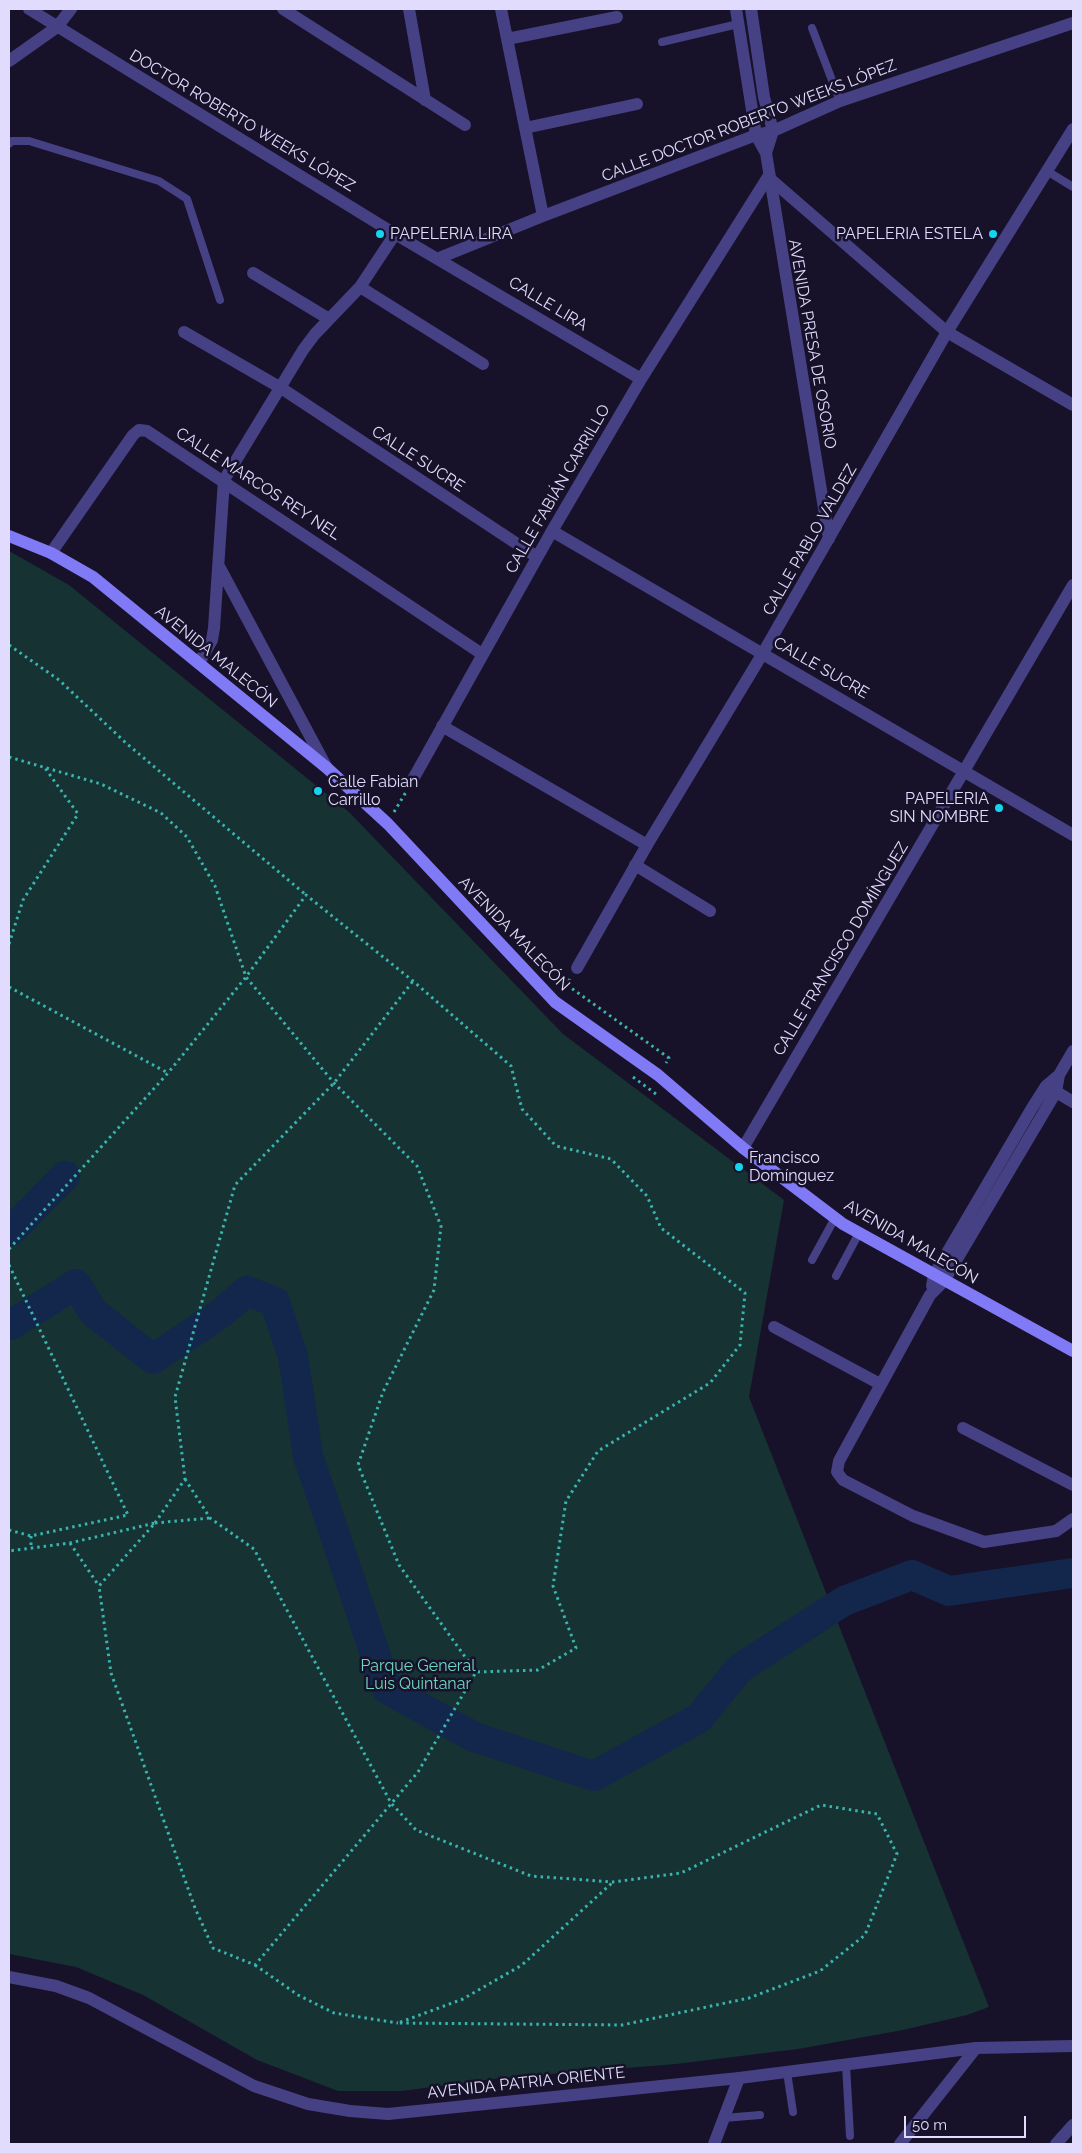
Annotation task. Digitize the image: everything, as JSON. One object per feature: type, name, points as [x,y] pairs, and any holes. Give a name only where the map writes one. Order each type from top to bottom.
[{"type":"main road","name":"AVENIDA MALECÓN","points":[[9,536],[52,553],[93,577],[327,768],[388,824],[555,1002],[658,1076],[743,1148],[835,1218],[859,1233],[1073,1351]]},
{"type":"street","name":"DOCTOR ROBERTO WEEKS LÓPEZ","points":[[29,9],[395,234],[439,258]]},
{"type":"street","points":[[9,61],[57,26],[71,9]]},
{"type":"street","points":[[283,9],[465,125]]},
{"type":"street","points":[[410,9],[425,100]]},
{"type":"street","points":[[501,9],[543,216]]},
{"type":"street","name":"AVENIDA PRESA DE OSORIO","points":[[736,9],[756,135],[766,153]]},
{"type":"street","points":[[751,9],[764,97],[773,131]]},
{"type":"street","points":[[507,39],[618,17]]},
{"type":"street","name":"CALLE DOCTOR ROBERTO WEEKS LÓPEZ","points":[[439,258],[543,216],[756,135],[773,131],[840,101],[1073,23]]},
{"type":"street","points":[[525,128],[636,104]]},
{"type":"street","name":"CALLE PABLO VALDEZ","points":[[577,968],[635,865],[764,653],[947,332],[1073,129]]},
{"type":"street","name":"AVENIDA PRESA DE OSORIO","points":[[773,131],[766,153],[768,177],[829,539]]},
{"type":"street","points":[[768,177],[947,332],[1073,406]]},
{"type":"street","name":"CALLE FABIÁN CARRILLO","points":[[412,781],[537,557],[641,379],[768,177]]},
{"type":"street","points":[[199,663],[212,640],[220,568],[224,480],[303,350],[329,319],[360,287],[395,234]]},
{"type":"street","name":"CALLE LIRA","points":[[439,258],[641,379]]},
{"type":"street","points":[[253,272],[329,319]]},
{"type":"street","points":[[360,287],[483,364]]},
{"type":"street","name":"CALLE SUCRE","points":[[184,332],[281,388],[537,557]]},
{"type":"street","name":"CALLE MARCOS REY NEL","points":[[52,553],[133,435],[139,430],[146,431],[224,480],[482,654]]},
{"type":"street","name":"CALLE SUCRE","points":[[552,531],[1073,835]]},
{"type":"street","points":[[220,568],[327,768]]},
{"type":"street","name":"CALLE FRANCISCO DOMÍNGUEZ","points":[[743,1148],[1073,585]]},
{"type":"street","points":[[442,726],[647,845]]},
{"type":"street","points":[[635,865],[710,911]]},
{"type":"street","points":[[1070,1522],[1056,1531],[984,1542],[913,1516],[843,1480],[837,1472],[839,1461],[939,1278],[1073,1051]]},
{"type":"street","points":[[1051,1089],[1073,1102]]},
{"type":"street","points":[[774,1327],[880,1384]]},
{"type":"street","points":[[963,1428],[1073,1485]]},
{"type":"street","name":"AVENIDA PATRIA ORIENTE","points":[[9,1977],[56,1986],[89,1998],[254,2086],[308,2104],[350,2111],[388,2114],[739,2078],[976,2048],[1073,2046]]},
{"type":"street","points":[[900,2144],[976,2048]]},
{"type":"street","points":[[714,2144],[739,2078]]},
{"type":"street","points":[[1056,2144],[1073,2125]]},
{"type":"lane","points":[[662,42],[738,24]]},
{"type":"lane","points":[[812,28],[840,101]]},
{"type":"lane","points":[[9,144],[12,141],[29,140],[158,180],[187,200],[220,300]]},
{"type":"lane","points":[[1047,171],[1073,187]]},
{"type":"lane","points":[[812,1260],[835,1218]]},
{"type":"lane","points":[[836,1276],[859,1233]]},
{"type":"lane","points":[[846,2065],[850,2136]]},
{"type":"lane","points":[[787,2072],[793,2112]]},
{"type":"lane","points":[[724,2118],[760,2115]]},
{"type":"path","points":[[9,645],[59,680],[126,743],[306,895],[413,981],[511,1066],[522,1109],[556,1146],[611,1159],[647,1196],[661,1228],[745,1293],[740,1345],[710,1382],[598,1451],[566,1501],[553,1586],[576,1648],[538,1670],[476,1672]]},
{"type":"path","points":[[9,757],[110,788],[161,813],[187,837],[215,886],[246,978],[334,1083],[417,1166],[442,1226],[434,1290],[383,1392],[358,1465],[399,1565],[476,1672]]},
{"type":"path","points":[[9,944],[23,900],[78,814],[45,768]]},
{"type":"path","points":[[388,824],[412,781]]},
{"type":"path","points":[[9,1249],[168,1073],[246,978],[306,895]]},
{"type":"path","points":[[577,968],[567,985],[669,1058],[658,1076]]},
{"type":"path","points":[[70,1543],[99,1586],[111,1674],[195,1908],[213,1948],[255,1965],[298,1995],[334,2013],[398,2023],[622,2025],[749,1998],[820,1971],[865,1935],[897,1854],[877,1814],[821,1806],[681,1873],[614,1882],[531,1876],[416,1830],[391,1803],[254,1549],[210,1518],[185,1479],[174,1397],[235,1185],[334,1083],[413,981]]},
{"type":"path","points":[[9,987],[168,1073]]},
{"type":"path","points":[[9,1265],[128,1514],[31,1536],[9,1530]]},
{"type":"path","points":[[99,1586],[155,1523],[185,1479]]},
{"type":"path","points":[[9,1551],[70,1543],[155,1523],[210,1518]]},
{"type":"path","points":[[31,1536],[32,1549]]},
{"type":"path","points":[[255,1965],[418,1772],[476,1672]]},
{"type":"path","points":[[398,2023],[463,1999],[522,1965],[614,1882]]},
{"type":"green space","name":"Parque General Luis Quintanar","points":[[9,551],[69,585],[350,813],[563,1034],[784,1200],[749,1397],[989,2007],[967,2015],[903,2030],[798,2049],[676,2064],[501,2078],[402,2091],[338,2091],[257,2060],[143,1995],[76,1967],[9,1954]]},
{"type":"waterway","points":[[9,1230],[11,1231],[65,1176]]},
{"type":"waterway","points":[[9,1326],[76,1284],[93,1312],[153,1359],[220,1314],[247,1291],[275,1302],[293,1356],[308,1456],[387,1689],[474,1737],[594,1776],[699,1718],[740,1668],[844,1601],[912,1575],[949,1591],[1073,1573]]},
{"type":"place","name":"PAPELERIA LIRA","points":[[380,234]]},
{"type":"place","name":"PAPELERIA ESTELA","points":[[993,234]]},
{"type":"place","name":"Calle Fabian Carrillo","points":[[318,791]]},
{"type":"place","name":"PAPELERIA SIN NOMBRE","points":[[999,808]]},
{"type":"place","name":"Francisco Domínguez","points":[[739,1167]]}]
